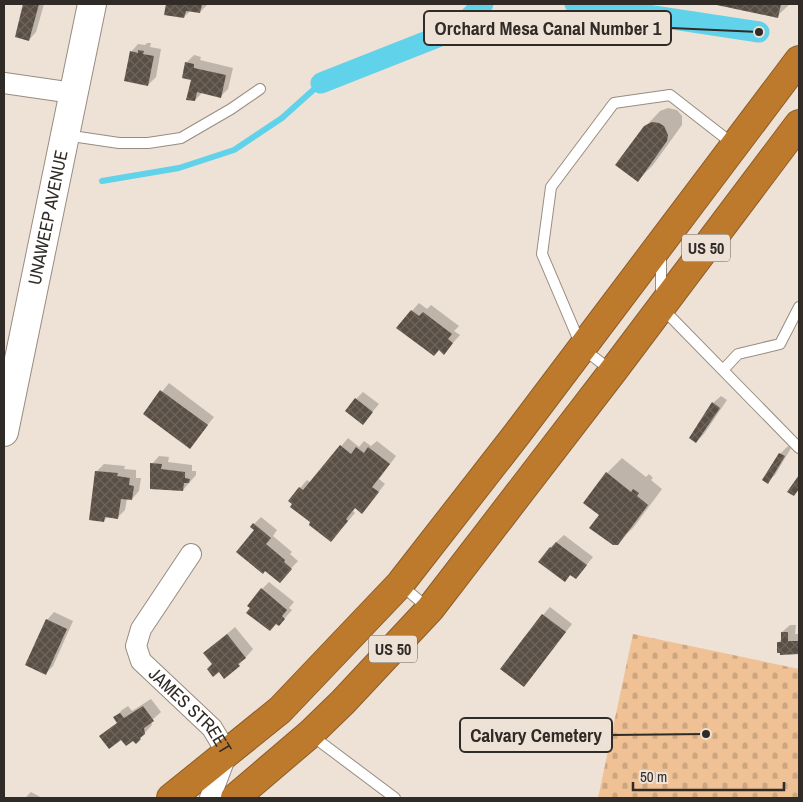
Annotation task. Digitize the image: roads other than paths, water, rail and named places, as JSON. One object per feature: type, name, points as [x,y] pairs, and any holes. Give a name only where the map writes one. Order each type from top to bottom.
[{"type":"highway","name":"US 50","points":[[171,798],[280,710],[400,584],[582,348],[799,60]]},
{"type":"highway","name":"US 50","points":[[235,798],[310,734],[343,702],[430,609],[613,371],[799,124]]},
{"type":"main road","name":"UNAWEEP AVENUE","points":[[4,432],[92,4]]},
{"type":"street","points":[[4,84],[73,93]]},
{"type":"street","name":"JAMES STREET","points":[[191,554],[141,630],[136,646],[140,661],[212,728],[227,753],[210,798]]},
{"type":"lane","points":[[64,135],[119,143],[148,143],[181,138],[231,109],[260,89]]},
{"type":"lane","points":[[613,371],[582,348],[542,254],[551,187],[614,103],[670,96],[735,145]]},
{"type":"lane","points":[[661,243],[661,307],[799,448]]},
{"type":"lane","points":[[722,370],[738,354],[780,344],[799,307]]},
{"type":"lane","points":[[400,584],[430,609]]},
{"type":"lane","points":[[310,734],[395,798]]},
{"type":"waterway","points":[[321,83],[458,29],[483,4]]},
{"type":"waterway","points":[[575,4],[759,32]]},
{"type":"waterway","points":[[102,181],[179,168],[234,150],[282,118],[321,83]]},
{"type":"place","name":"Orchard Mesa Canal Number 1","points":[[759,32]]},
{"type":"place","name":"Calvary Cemetery","points":[[706,734]]}]
